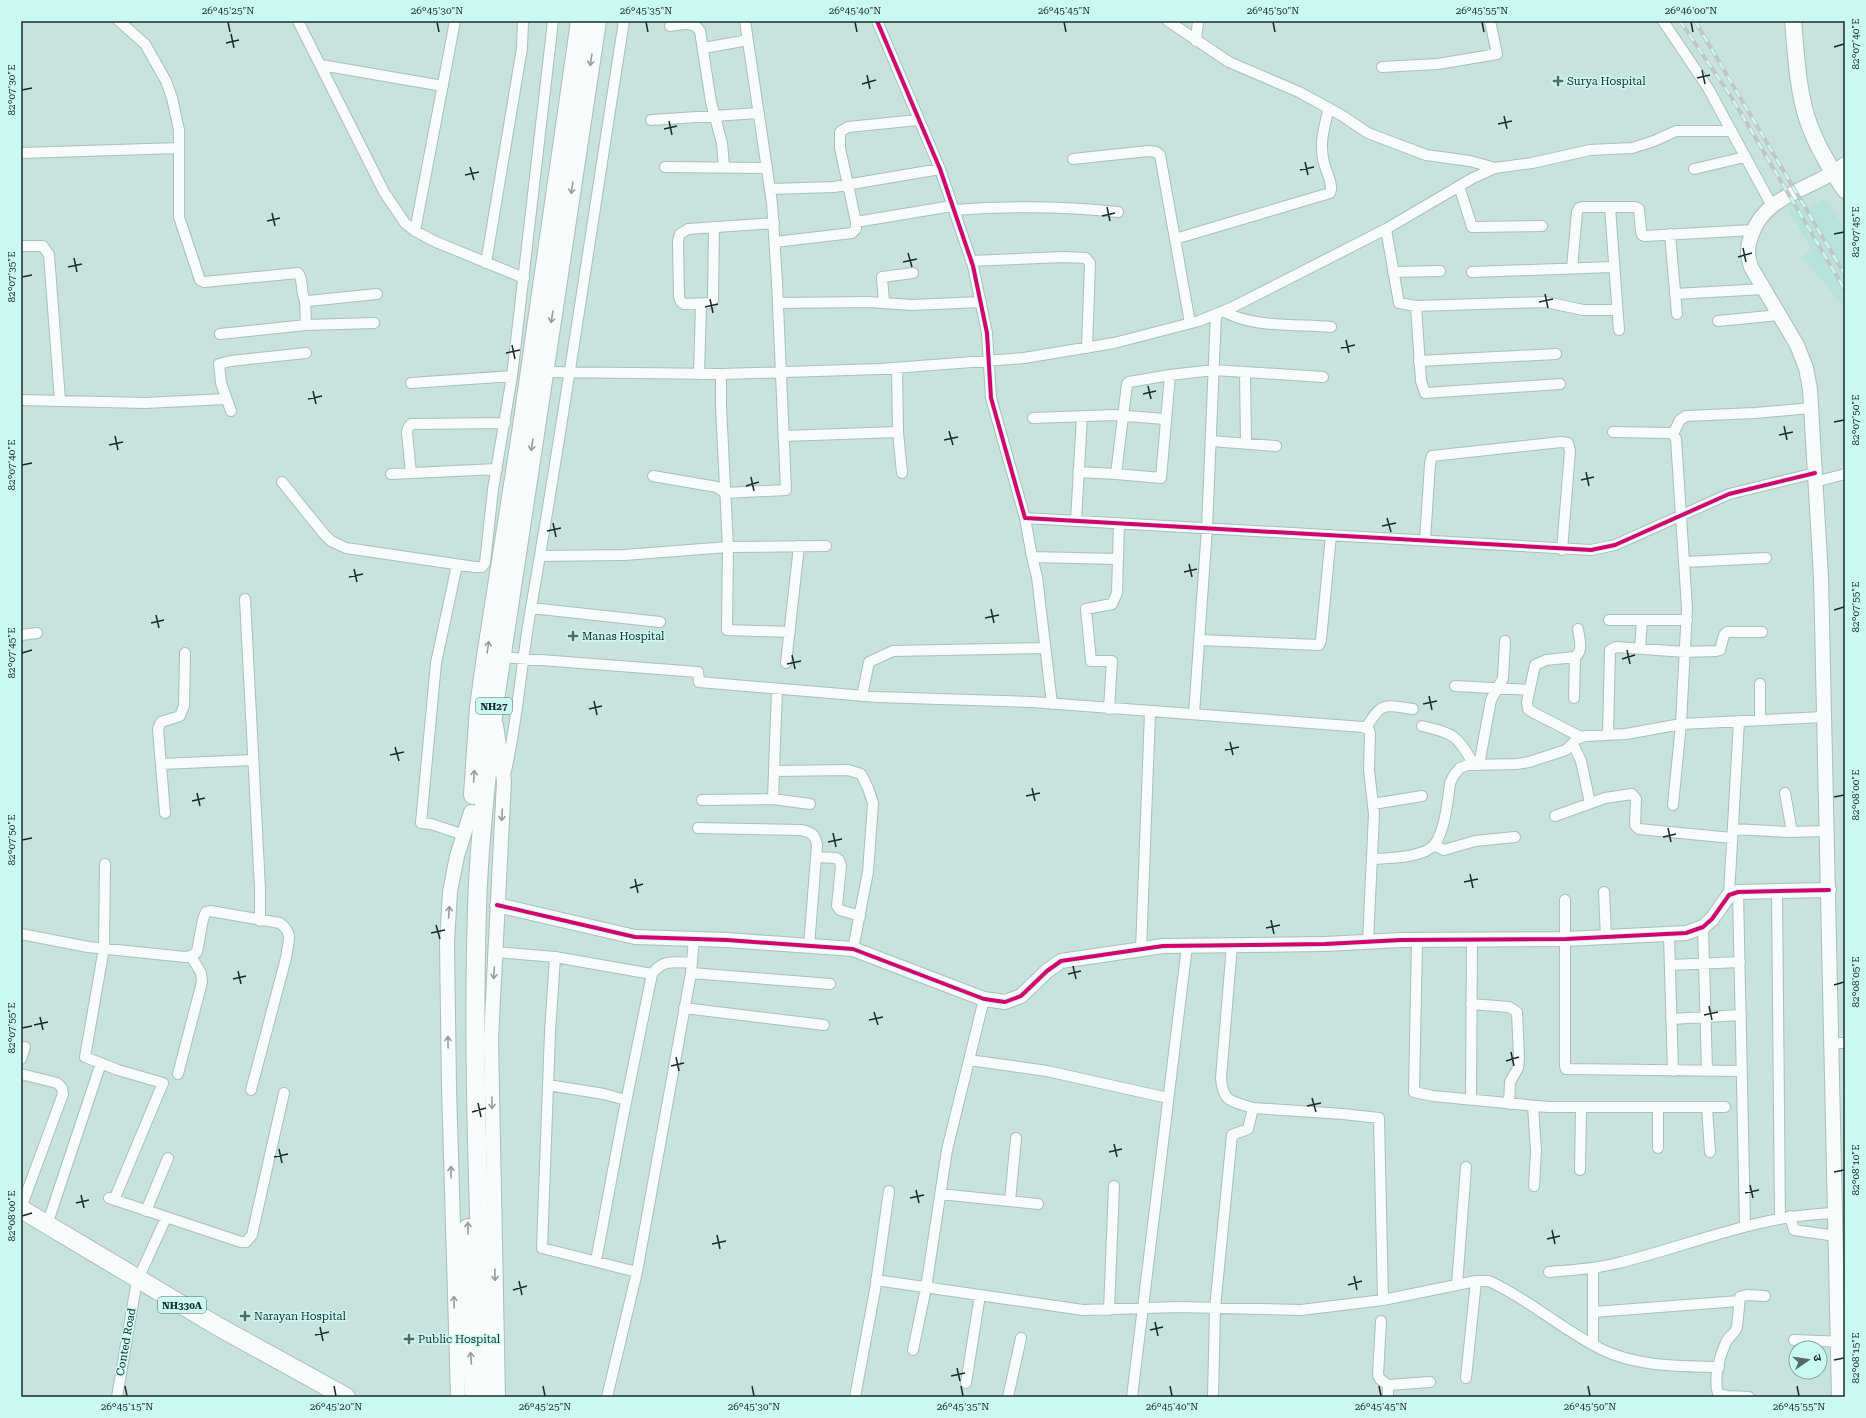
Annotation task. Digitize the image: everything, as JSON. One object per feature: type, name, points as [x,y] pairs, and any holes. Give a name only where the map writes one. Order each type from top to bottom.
[{"type":"highway","name":"NH27","points":[[474,1397],[470,1349],[464,1079],[465,942],[471,812],[479,707],[491,567],[520,440],[580,21]]},
{"type":"highway","name":"NH27","points":[[485,1397],[476,1097],[477,906],[483,814],[494,707],[501,657],[597,21]]},
{"type":"highway","name":"NH330A","points":[[21,1209],[137,1282],[330,1397]]},
{"type":"highway","name":"NH330A","points":[[21,1218],[346,1397]]},
{"type":"main road","points":[[1793,21],[1798,77],[1806,115],[1816,142],[1839,169],[1845,190]]},
{"type":"street","points":[[120,21],[146,44],[166,81],[177,117],[179,148],[179,217],[200,280],[204,282],[298,273],[300,276],[302,296],[305,300],[306,325]]},
{"type":"street","points":[[298,21],[384,192],[398,214],[415,231],[486,263],[524,278]]},
{"type":"street","points":[[415,231],[455,21]]},
{"type":"street","points":[[486,263],[522,48],[523,21]]},
{"type":"street","points":[[282,482],[324,534],[337,545],[364,552],[478,568],[491,567],[486,558],[497,469],[512,376],[553,21]]},
{"type":"street","points":[[498,1397],[491,1039],[504,781],[512,748],[522,660],[540,556],[624,21]]},
{"type":"street","points":[[653,476],[717,486],[725,493],[786,490],[774,223],[745,21]]},
{"type":"street","points":[[877,21],[940,169],[971,261],[982,302],[990,361],[991,398],[1025,518],[1037,577],[1052,704]]},
{"type":"street","points":[[1168,21],[1229,62],[1270,78],[1329,108],[1368,133],[1426,155],[1470,161],[1494,168]]},
{"type":"street","points":[[1196,40],[1198,21]]},
{"type":"street","points":[[1382,67],[1438,64],[1497,54],[1490,21]]},
{"type":"street","points":[[1663,21],[1708,88],[1772,206]]},
{"type":"street","points":[[670,26],[690,24],[697,26],[704,48],[714,115],[722,143],[724,167]]},
{"type":"street","points":[[704,48],[748,40]]},
{"type":"street","points":[[321,65],[443,86]]},
{"type":"street","points":[[1175,239],[1330,193],[1332,188],[1324,163],[1321,142],[1329,108]]},
{"type":"street","points":[[651,120],[759,113]]},
{"type":"street","points":[[775,242],[846,234],[856,229],[856,222],[839,139],[840,132],[843,129],[918,120]]},
{"type":"street","points":[[544,372],[722,374],[897,368],[990,361],[1114,343],[1190,323],[1220,313],[1386,229],[1459,186],[1494,168],[1532,163],[1590,150],[1632,148],[1654,141],[1676,131],[1730,131]]},
{"type":"street","points":[[21,153],[179,148]]},
{"type":"street","points":[[1073,159],[1156,152],[1160,155],[1190,323]]},
{"type":"street","points":[[1694,169],[1745,157]]},
{"type":"street","points":[[665,167],[767,168]]},
{"type":"street","points":[[770,189],[824,188],[940,169]]},
{"type":"street","points":[[1839,169],[1795,191],[1772,206],[1761,217],[1753,230],[1748,248],[1748,259],[1801,355],[1810,389],[1821,577],[1829,890],[1838,1043],[1835,1213],[1841,1298],[1842,1342],[1840,1397]]},
{"type":"street","points":[[1459,186],[1472,227],[1542,226]]},
{"type":"street","points":[[856,222],[953,208],[1077,207],[1118,212]]},
{"type":"street","points":[[1572,268],[1579,208],[1610,207],[1639,209],[1642,235],[1753,230]]},
{"type":"street","points":[[1610,207],[1613,267],[1619,330]]},
{"type":"street","points":[[714,227],[713,300],[711,303],[684,304],[680,302],[679,297],[678,241],[680,234],[684,230],[714,227],[774,223]]},
{"type":"street","points":[[1386,229],[1399,303],[1416,306],[1546,302],[1578,310],[1617,310]]},
{"type":"street","points":[[1670,234],[1677,314]]},
{"type":"street","points":[[21,246],[43,246],[49,255],[60,400]]},
{"type":"street","points":[[971,261],[1063,257],[1086,258],[1090,263],[1087,348]]},
{"type":"street","points":[[1472,272],[1613,267]]},
{"type":"street","points":[[1393,272],[1440,271]]},
{"type":"street","points":[[884,302],[882,277],[913,272]]},
{"type":"street","points":[[1675,294],[1764,289]]},
{"type":"street","points":[[305,300],[377,294]]},
{"type":"street","points":[[778,303],[884,302],[907,305],[982,302]]},
{"type":"street","points":[[699,374],[701,304]]},
{"type":"street","points":[[1416,306],[1421,381],[1425,393],[1560,384]]},
{"type":"street","points":[[1220,313],[1249,321],[1331,327]]},
{"type":"street","points":[[1194,714],[1207,528],[1214,370],[1220,313]]},
{"type":"street","points":[[1718,322],[1779,315]]},
{"type":"street","points":[[220,334],[306,325],[374,323]]},
{"type":"street","points":[[230,411],[219,374],[219,364],[223,362],[306,353]]},
{"type":"street","points":[[1419,361],[1556,354]]},
{"type":"street","points":[[897,368],[898,432],[902,474]]},
{"type":"street","points":[[1116,474],[1127,386],[1129,382],[1214,370],[1322,377]]},
{"type":"street","points":[[1245,372],[1246,444]]},
{"type":"street","points":[[722,374],[728,547],[727,630],[790,632]]},
{"type":"street","points":[[1078,472],[1161,478],[1170,375]]},
{"type":"street","points":[[411,383],[512,376]]},
{"type":"street","points":[[21,400],[145,403],[226,399]]},
{"type":"street","points":[[1673,434],[1680,420],[1686,416],[1755,413],[1811,408]]},
{"type":"street","points":[[1076,521],[1082,416]]},
{"type":"street","points":[[1033,418],[1124,416],[1165,419]]},
{"type":"street","points":[[411,473],[407,433],[411,424],[505,423]]},
{"type":"street","points":[[784,436],[898,432]]},
{"type":"street","points":[[1613,432],[1668,432],[1673,434],[1676,439],[1685,562],[1687,620],[1681,724],[1673,805]]},
{"type":"street","points":[[1211,441],[1276,446]]},
{"type":"street","points":[[1425,540],[1430,464],[1432,456],[1561,442],[1568,443],[1570,451],[1562,550]]},
{"type":"street","points":[[391,474],[497,469]]},
{"type":"street","points":[[1025,518],[1425,540],[1562,550],[1591,550],[1604,548],[1741,490],[1815,477],[1845,474]]},
{"type":"street","points":[[1109,709],[1112,662],[1091,661],[1086,609],[1112,604],[1117,593],[1119,523]]},
{"type":"street","points":[[1199,640],[1319,645],[1321,640],[1331,535]]},
{"type":"street","points":[[786,663],[799,546]]},
{"type":"street","points":[[540,556],[624,555],[728,547],[826,546]]},
{"type":"street","points":[[1032,557],[1118,558]]},
{"type":"street","points":[[1685,562],[1766,558]]},
{"type":"street","points":[[457,564],[436,663],[421,823],[431,824],[464,836]]},
{"type":"street","points":[[245,599],[260,888],[260,921]]},
{"type":"street","points":[[531,608],[660,622]]},
{"type":"street","points":[[1609,620],[1687,620]]},
{"type":"street","points":[[1640,648],[1642,620]]},
{"type":"street","points":[[1574,698],[1575,657],[1580,651],[1578,628]]},
{"type":"street","points":[[1608,735],[1610,650],[1616,647],[1685,652],[1720,650],[1724,635],[1727,632],[1762,632]]},
{"type":"street","points":[[21,635],[37,634]]},
{"type":"street","points":[[1476,765],[1491,700],[1503,678],[1506,641]]},
{"type":"street","points":[[862,696],[869,662],[893,652],[1045,648]]},
{"type":"street","points":[[166,813],[158,729],[160,722],[180,716],[184,706],[184,653]]},
{"type":"street","points":[[501,657],[522,660],[698,672],[699,682],[862,696],[1052,704],[1366,728],[1370,733],[1369,770],[1373,804],[1368,941]]},
{"type":"street","points":[[1575,657],[1546,660],[1535,666],[1527,702],[1528,709],[1563,729],[1577,740],[1590,803]]},
{"type":"street","points":[[1760,684],[1760,720]]},
{"type":"street","points":[[1455,686],[1529,690]]},
{"type":"street","points":[[773,800],[777,689]]},
{"type":"street","points":[[1366,728],[1376,712],[1385,706],[1413,709]]},
{"type":"street","points":[[494,707],[504,781]]},
{"type":"street","points":[[1141,950],[1150,712]]},
{"type":"street","points":[[1372,859],[1417,854],[1434,845],[1440,835],[1450,783],[1454,774],[1460,768],[1476,765],[1517,764],[1529,762],[1555,755],[1566,750],[1577,740],[1626,734],[1681,724],[1824,717]]},
{"type":"street","points":[[1739,721],[1733,833],[1734,893],[1740,962],[1745,1225]]},
{"type":"street","points":[[1422,726],[1446,732],[1456,737],[1476,765]]},
{"type":"street","points":[[161,764],[253,760]]},
{"type":"street","points":[[774,771],[848,770],[861,774],[868,788],[873,803],[868,872],[853,949]]},
{"type":"street","points":[[1785,793],[1792,832]]},
{"type":"street","points":[[1555,816],[1605,798],[1632,794],[1636,799],[1635,825],[1639,829],[1733,833],[1827,831]]},
{"type":"street","points":[[1373,804],[1422,796]]},
{"type":"street","points":[[702,800],[773,800],[810,804]]},
{"type":"street","points":[[458,1397],[449,1086],[447,943],[450,892],[457,856],[471,812]]},
{"type":"street","points":[[698,828],[801,830],[810,832],[815,837],[817,845],[809,946]]},
{"type":"street","points":[[1434,845],[1444,850],[1475,841],[1515,836]]},
{"type":"street","points":[[816,857],[836,858],[839,860],[841,866],[837,906],[840,910],[860,916]]},
{"type":"street","points":[[105,864],[104,948],[85,1057],[163,1083],[111,1199],[241,1242],[249,1240],[252,1235],[284,1093]]},
{"type":"street","points":[[497,905],[635,937],[694,939],[853,949],[984,999],[1005,1002],[1021,996],[1047,971],[1061,962],[1162,946],[1325,944],[1368,941],[1566,939],[1669,936],[1686,934],[1703,926],[1712,919],[1734,893],[1829,890]]},
{"type":"street","points":[[1604,892],[1606,938]]},
{"type":"street","points":[[1776,892],[1785,1217],[1794,1230],[1836,1236]]},
{"type":"street","points":[[1566,900],[1566,1069],[1741,1071]]},
{"type":"street","points":[[21,934],[104,948],[192,956],[197,952],[203,919],[206,912],[210,911],[260,921],[280,923],[287,929],[290,936],[286,958],[251,1090]]},
{"type":"street","points":[[1703,926],[1708,1071]]},
{"type":"street","points":[[1669,936],[1673,1071]]},
{"type":"street","points":[[607,1397],[637,1272],[691,968],[694,939]]},
{"type":"street","points":[[1471,1099],[1472,940]]},
{"type":"street","points":[[1417,941],[1414,1092],[1433,1096],[1508,1104],[1582,1109],[1725,1107]]},
{"type":"street","points":[[1232,945],[1221,1078],[1222,1092],[1230,1100],[1253,1108],[1344,1114],[1379,1118],[1383,1300]]},
{"type":"street","points":[[1132,1397],[1187,946]]},
{"type":"street","points":[[495,952],[555,957],[652,974]]},
{"type":"street","points":[[178,1074],[202,982],[200,973],[192,956]]},
{"type":"street","points":[[555,957],[548,1085],[542,1248],[637,1272]]},
{"type":"street","points":[[596,1261],[626,1100],[652,974],[658,966],[674,962],[691,968],[830,984]]},
{"type":"street","points":[[1670,965],[1740,962]]},
{"type":"street","points":[[913,1350],[926,1288],[947,1150],[984,999]]},
{"type":"street","points":[[1471,1004],[1509,1007],[1517,1012],[1519,1058],[1518,1068],[1510,1082],[1508,1104]]},
{"type":"street","points":[[684,1008],[824,1025]]},
{"type":"street","points":[[1671,1019],[1741,1015]]},
{"type":"street","points":[[21,1059],[25,1047]]},
{"type":"street","points":[[969,1060],[1047,1071],[1168,1098]]},
{"type":"street","points":[[47,1225],[101,1063]]},
{"type":"street","points":[[21,1074],[57,1082],[62,1088],[63,1094],[21,1209]]},
{"type":"street","points":[[548,1085],[604,1094],[626,1100]]},
{"type":"street","points":[[1532,1106],[1536,1151],[1534,1186]]},
{"type":"street","points":[[1707,1107],[1710,1152]]},
{"type":"street","points":[[1213,1397],[1215,1308],[1232,1135],[1248,1128],[1253,1108]]},
{"type":"street","points":[[1658,1108],[1658,1148]]},
{"type":"street","points":[[1580,1170],[1582,1109]]},
{"type":"street","points":[[1010,1201],[1016,1138]]},
{"type":"street","points":[[146,1211],[168,1158]]},
{"type":"street","points":[[1457,1285],[1466,1167]]},
{"type":"street","points":[[1109,1310],[1114,1186]]},
{"type":"street","points":[[855,1397],[876,1280],[889,1191]]},
{"type":"street","points":[[940,1194],[1038,1204]]},
{"type":"street","points":[[1549,1272],[1593,1268],[1662,1251],[1745,1225],[1785,1217],[1835,1213]]},
{"type":"street","name":"Conted Road","points":[[117,1397],[137,1282],[166,1218]]},
{"type":"street","points":[[1593,1268],[1593,1345]]},
{"type":"street","points":[[876,1280],[1083,1310],[1215,1308],[1301,1310],[1383,1300],[1476,1281],[1489,1281],[1593,1345],[1620,1356],[1670,1365],[1719,1367]]},
{"type":"street","points":[[1466,1378],[1476,1281]]},
{"type":"street","points":[[966,1383],[980,1295]]},
{"type":"street","points":[[1749,1397],[1727,1396],[1718,1393],[1716,1389],[1719,1367],[1726,1343],[1736,1331],[1739,1301],[1743,1295],[1765,1296]]},
{"type":"street","points":[[1594,1312],[1739,1301]]},
{"type":"street","points":[[1381,1321],[1378,1375],[1380,1379],[1388,1385],[1430,1382]]},
{"type":"street","points":[[1008,1397],[1021,1338]]},
{"type":"street","points":[[1828,1341],[1842,1342]]},
{"type":"street","points":[[1388,1385],[1388,1397]]},
{"type":"shaded area","points":[[1793,180],[1809,208],[1826,198],[1845,230],[1845,308],[1802,257],[1811,249],[1793,218],[1780,188]]},
{"type":"railway","points":[[1680,21],[1732,98],[1845,290]]},
{"type":"railway","points":[[1695,21],[1845,275]]},
{"type":"cycle path","points":[[877,21],[940,169],[973,266],[987,333],[991,398],[1025,518],[1591,550],[1615,545],[1729,494],[1815,473]]},
{"type":"cycle path","points":[[497,905],[635,937],[727,940],[853,949],[984,999],[1005,1002],[1021,996],[1047,971],[1061,961],[1163,946],[1325,944],[1401,940],[1566,939],[1686,933],[1703,927],[1712,919],[1729,895],[1738,892],[1829,890]]},
{"type":"place","name":"Surya Hospital","points":[[1558,81]]},
{"type":"place","name":"Manas Hospital","points":[[573,636]]},
{"type":"place","name":"Narayan Hospital","points":[[245,1316]]},
{"type":"place","name":"Public Hospital","points":[[409,1339]]}]
